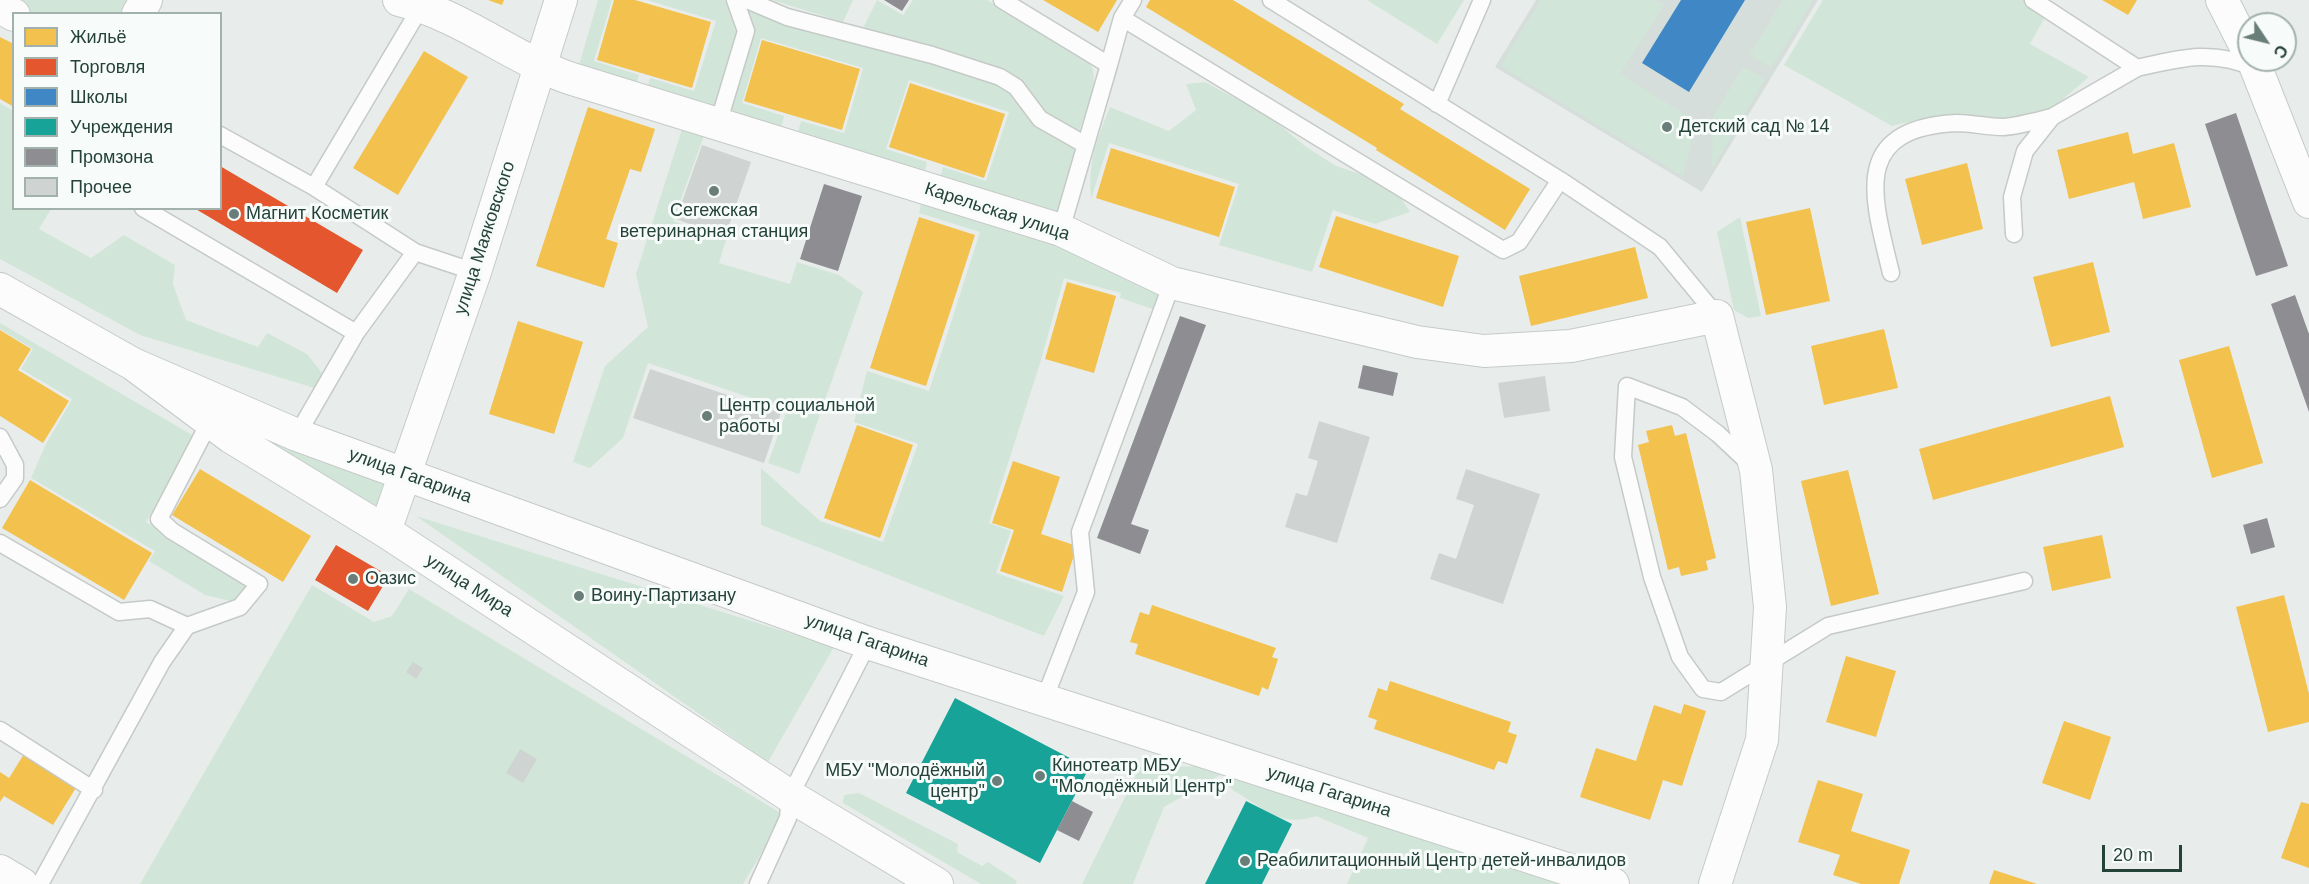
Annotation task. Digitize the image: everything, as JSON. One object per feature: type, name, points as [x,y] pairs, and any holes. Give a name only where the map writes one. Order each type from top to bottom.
[{"type":"street","name":"улица Маяковского","points":[[385,531],[475,272],[561,0]]},
{"type":"street","points":[[2222,0],[2237,30]]},
{"type":"street","name":"Карельская улица","points":[[411,3],[504,45],[540,68],[1061,230],[1172,283],[1417,342],[1484,351],[1571,346],[1717,316]]},
{"type":"street","points":[[2257,72],[2309,202]]},
{"type":"street","name":"улица Мира","points":[[0,289],[133,364],[209,423],[385,531],[790,796],[937,884]]},
{"type":"street","points":[[1715,884],[1762,740],[1770,607],[1756,470],[1717,316]]},
{"type":"street","name":"улица Гагарина","points":[[133,364],[297,435],[868,643],[1613,884]]},
{"type":"street","points":[[0,871],[22,884]]},
{"type":"lane","points":[[718,124],[746,31],[735,0]]},
{"type":"lane","points":[[747,0],[787,17],[932,55],[1000,77],[1016,87],[1040,120],[1084,144]]},
{"type":"lane","points":[[1002,0],[1109,65]]},
{"type":"lane","points":[[1061,230],[1122,18],[1133,0]]},
{"type":"lane","points":[[1272,0],[1560,180],[1660,247],[1717,316]]},
{"type":"lane","points":[[1437,104],[1482,0]]},
{"type":"lane","points":[[2033,0],[2137,68]]},
{"type":"lane","points":[[314,187],[411,3]]},
{"type":"lane","points":[[1122,18],[1503,250],[1519,242],[1560,180]]},
{"type":"lane","points":[[1892,273],[1873,187],[1875,171],[1884,150],[1916,130],[1960,123],[2002,127],[2052,117],[2137,68],[2191,55],[2237,59]]},
{"type":"lane","points":[[2014,234],[2012,198],[2025,151],[2052,117]]},
{"type":"lane","points":[[222,136],[314,187],[415,252],[475,272]]},
{"type":"lane","points":[[146,210],[356,333]]},
{"type":"lane","points":[[297,435],[356,333],[415,252]]},
{"type":"lane","points":[[1044,700],[1086,592],[1080,532],[1172,283]]},
{"type":"lane","points":[[1756,470],[1718,434],[1682,407],[1627,386],[1623,457],[1652,577],[1680,657],[1703,689],[1721,692],[1828,626],[2024,581]]},
{"type":"lane","points":[[40,884],[94,790],[162,662],[187,626],[240,607],[259,584],[172,531],[159,519],[209,423]]},
{"type":"lane","points":[[0,437],[15,465],[15,478],[0,499]]},
{"type":"lane","points":[[0,543],[119,612],[150,609],[187,626]]},
{"type":"lane","points":[[758,884],[788,818],[790,796],[868,643]]},
{"type":"lane","points":[[0,730],[94,790]]},
{"type":"shaded area","name":"Детский сад № 14","points":[[1536,0],[1818,0],[1702,192],[1495,67]]},
{"type":"green space","points":[[3,0],[136,0],[129,12],[24,12]]},
{"type":"green space","points":[[598,0],[612,0],[594,61],[639,75],[635,90],[577,72]]},
{"type":"green space","points":[[647,0],[725,0],[739,37],[716,115],[646,93],[650,78],[694,91],[716,21]]},
{"type":"green space","points":[[772,0],[853,0],[843,22]]},
{"type":"green space","points":[[877,0],[903,15],[913,0],[987,0],[1089,61],[1094,78],[1092,96],[1079,132],[1047,115],[1004,71],[935,47],[863,28]]},
{"type":"green space","points":[[1367,0],[1464,0],[1437,44]]},
{"type":"green space","points":[[1541,0],[1655,0],[1664,5],[1620,74],[1689,117],[1695,127],[1683,176],[1501,66]]},
{"type":"green space","points":[[1783,0],[1813,0],[1771,68],[1750,55]]},
{"type":"green space","points":[[1823,0],[2036,0],[2050,8],[2030,44],[2089,77],[2049,111],[2023,118],[1903,123],[1892,126],[1784,65]]},
{"type":"green space","points":[[744,7],[998,83],[1075,148],[1064,214],[940,179],[943,167],[986,181],[1009,112],[909,80],[886,149],[927,162],[924,175],[796,139],[801,121],[844,133],[863,68],[761,38],[742,103],[784,116],[780,134],[728,119]]},
{"type":"green space","points":[[1743,67],[1765,79],[1712,168],[1713,117]]},
{"type":"green space","points":[[1205,82],[1270,117],[1305,146],[1336,166],[1393,185],[1410,212],[1375,224],[1333,210],[1312,272],[1219,245],[1239,184],[1109,143],[1091,199],[1090,186],[1094,152],[1110,107],[1169,131],[1196,110],[1186,84]]},
{"type":"green space","points":[[0,103],[12,110],[12,210],[50,210],[39,229],[91,258],[124,235],[175,265],[173,284],[186,320],[258,347],[267,333],[307,354],[326,378],[321,390],[140,335],[0,259]]},
{"type":"green space","points":[[683,126],[705,133],[673,221],[726,240],[719,263],[790,284],[797,262],[839,275],[863,292],[799,474],[768,463],[787,410],[648,363],[623,438],[590,468],[573,462],[605,366],[648,327],[636,274]]},
{"type":"green space","points":[[922,199],[1180,269],[1165,313],[1120,298],[1121,293],[1064,278],[1041,360],[989,523],[1011,531],[996,573],[1064,596],[1044,636],[761,525],[761,468],[820,521],[883,542],[918,444],[854,422],[867,371],[929,391],[980,232],[919,213]]},
{"type":"green space","points":[[1740,217],[1761,316],[1748,318],[1734,310],[1717,232]]},
{"type":"green space","points":[[0,323],[194,436],[195,442],[146,522],[249,585],[235,602],[205,595],[149,561],[155,551],[31,478],[46,444],[72,399],[21,369],[33,349],[0,329]]},
{"type":"green space","points":[[225,423],[397,476],[379,517]]},
{"type":"green space","points":[[416,516],[834,647],[768,762]]},
{"type":"green space","points":[[312,585],[374,622],[392,616],[409,589],[784,815],[743,884],[140,884]]},
{"type":"green space","points":[[1223,766],[1220,775],[1164,807],[1133,884],[1082,884],[1140,767]]},
{"type":"green space","points":[[1235,770],[1581,884],[1347,884],[1368,838],[1316,816],[1293,820],[1264,810],[1228,785]]},
{"type":"green space","points":[[859,793],[958,844],[957,852],[982,866],[988,862],[1017,881],[1016,884],[981,884],[843,803],[844,795]]},
{"type":"building: Жильё","points":[[488,0],[504,0],[502,5]]},
{"type":"building: Жильё","points":[[614,0],[635,0],[711,22],[692,88],[597,60]]},
{"type":"building: Жильё","points":[[1043,0],[1117,0],[1098,32]]},
{"type":"building: Жильё","points":[[1150,0],[1233,0],[1404,104],[1400,109],[1530,189],[1505,230],[1376,150],[1377,148],[1146,7]]},
{"type":"building: Жильё","points":[[2102,0],[2137,0],[2128,15]]},
{"type":"building: Жильё","points":[[0,37],[12,43],[12,106],[0,99]]},
{"type":"building: Жильё","points":[[762,40],[860,69],[842,130],[744,101]]},
{"type":"building: Жильё","points":[[424,51],[468,77],[398,195],[353,168]]},
{"type":"building: Жильё","points":[[910,83],[1005,114],[984,178],[889,147]]},
{"type":"building: Жильё","points":[[588,107],[655,129],[641,172],[630,169],[606,239],[618,243],[604,288],[536,266]]},
{"type":"building: Жильё","points":[[2128,132],[2133,154],[2174,143],[2191,207],[2143,219],[2134,182],[2069,199],[2057,150]]},
{"type":"building: Жильё","points":[[1111,148],[1235,187],[1219,237],[1096,198]]},
{"type":"building: Жильё","points":[[1967,163],[1983,229],[1922,245],[1905,179]]},
{"type":"building: Жильё","points":[[1810,208],[1830,301],[1766,315],[1746,222]]},
{"type":"building: Жильё","points":[[1336,216],[1459,256],[1443,307],[1319,267]]},
{"type":"building: Жильё","points":[[919,217],[975,235],[926,386],[870,368]]},
{"type":"building: Жильё","points":[[1635,247],[1648,298],[1531,326],[1519,276]]},
{"type":"building: Жильё","points":[[2093,262],[2110,332],[2051,347],[2033,277]]},
{"type":"building: Жильё","points":[[1067,282],[1116,296],[1094,373],[1045,359]]},
{"type":"building: Жильё","points":[[518,321],[583,342],[554,434],[489,414]]},
{"type":"building: Жильё","points":[[1884,329],[1898,388],[1824,405],[1811,346]]},
{"type":"building: Жильё","points":[[0,330],[31,349],[18,370],[69,401],[43,443],[0,416]]},
{"type":"building: Жильё","points":[[2229,346],[2263,463],[2212,478],[2179,360]]},
{"type":"building: Жильё","points":[[2110,396],[2124,447],[1933,500],[1919,449]]},
{"type":"building: Жильё","points":[[857,425],[913,445],[880,538],[824,518]]},
{"type":"building: Жильё","points":[[1672,425],[1675,436],[1686,433],[1716,558],[1706,561],[1708,570],[1681,576],[1679,567],[1668,570],[1638,445],[1649,442],[1646,431]]},
{"type":"building: Жильё","points":[[1013,461],[1060,477],[1041,534],[1077,546],[1062,592],[1000,571],[1014,530],[992,523]]},
{"type":"building: Жильё","points":[[200,469],[311,536],[283,582],[172,515]]},
{"type":"building: Жильё","points":[[1848,470],[1879,594],[1831,606],[1801,481]]},
{"type":"building: Жильё","points":[[30,480],[152,553],[124,600],[2,528]]},
{"type":"building: Жильё","points":[[2102,535],[2111,578],[2052,591],[2043,547]]},
{"type":"building: Жильё","points":[[2284,595],[2309,694],[2309,722],[2268,732],[2236,607]]},
{"type":"building: Жильё","points":[[1152,605],[1276,648],[1272,657],[1278,659],[1268,690],[1262,687],[1259,696],[1135,654],[1138,644],[1130,642],[1140,612],[1149,615]]},
{"type":"building: Жильё","points":[[1846,656],[1896,671],[1876,737],[1826,722]]},
{"type":"building: Жильё","points":[[1390,681],[1511,722],[1508,732],[1517,735],[1507,764],[1498,761],[1494,770],[1374,729],[1377,720],[1368,717],[1378,688],[1387,691]]},
{"type":"building: Жильё","points":[[1684,704],[1706,711],[1682,786],[1663,780],[1650,820],[1580,797],[1596,748],[1636,761],[1654,705],[1681,714]]},
{"type":"building: Жильё","points":[[2064,721],[2111,737],[2090,800],[2042,783]]},
{"type":"building: Жильё","points":[[24,754],[77,786],[53,825],[4,796],[0,802],[0,772],[9,778]]},
{"type":"building: Жильё","points":[[1818,780],[1863,794],[1851,831],[1910,850],[1899,884],[1861,884],[1833,875],[1840,855],[1798,842]]},
{"type":"building: Жильё","points":[[2301,802],[2309,804],[2309,868],[2281,858]]},
{"type":"building: Жильё","points":[[1994,870],[2037,884],[1989,884]]},
{"type":"building: Торговля","points":[[222,167],[363,250],[337,293],[197,210],[222,210]]},
{"type":"building: Торговля","points":[[336,545],[389,576],[368,611],[315,580]]},
{"type":"building: Школы","points":[[1681,0],[1745,0],[1689,92],[1642,63]]},
{"type":"building: Учреждения","name":"МБУ \"Молодёжный центр\"","points":[[955,698],[1089,768],[1040,863],[906,793]]},
{"type":"building: Учреждения","name":"Реабилитационный Центр детей-инвалидов","points":[[1246,801],[1292,824],[1262,884],[1205,884]]},
{"type":"building: Промзона","points":[[884,0],[909,0],[902,11]]},
{"type":"building: Промзона","points":[[2236,113],[2288,266],[2256,276],[2205,124]]},
{"type":"building: Промзона","points":[[824,184],[862,196],[838,271],[800,259]]},
{"type":"building: Промзона","points":[[2295,295],[2309,334],[2309,412],[2271,304]]},
{"type":"building: Промзона","points":[[1180,316],[1206,325],[1131,524],[1149,530],[1140,554],[1097,538]]},
{"type":"building: Промзона","points":[[1363,365],[1398,373],[1393,396],[1358,388]]},
{"type":"building: Промзона","points":[[2267,518],[2275,547],[2251,554],[2243,525]]},
{"type":"building: Промзона","points":[[1072,801],[1093,812],[1079,841],[1057,830]]},
{"type":"building: Прочее","name":"Сегежская ветеринарная станция","points":[[702,145],[751,162],[725,237],[676,219]]},
{"type":"building: Прочее","name":"Центр социальной работы","points":[[650,369],[781,413],[764,463],[633,418]]},
{"type":"building: Прочее","points":[[1545,376],[1550,411],[1504,418],[1498,383]]},
{"type":"building: Прочее","points":[[1319,421],[1370,437],[1337,543],[1285,527],[1296,493],[1307,496],[1318,461],[1308,458]]},
{"type":"building: Прочее","points":[[1466,469],[1540,494],[1503,604],[1430,579],[1439,553],[1456,559],[1474,505],[1456,499]]},
{"type":"building: Прочее","points":[[413,662],[423,668],[416,679],[406,672]]},
{"type":"building: Прочее","points":[[520,749],[537,759],[523,783],[506,773]]},
{"type":"place","name":"Детский сад № 14","points":[[1667,127]]},
{"type":"place","name":"Сегежская ветеринарная станция","points":[[714,191]]},
{"type":"place","name":"Магнит Косметик","points":[[234,214]]},
{"type":"place","name":"Центр социальной работы","points":[[707,416]]},
{"type":"place","name":"Оазис","points":[[353,579]]},
{"type":"place","name":"Воину-Партизану","points":[[579,596]]},
{"type":"place","name":"Кинотеатр МБУ \"Молодёжный Центр\"","points":[[1040,776]]},
{"type":"place","name":"МБУ \"Молодёжный центр\"","points":[[997,781]]},
{"type":"place","name":"Реабилитационный Центр детей-инвалидов","points":[[1245,861]]}]
